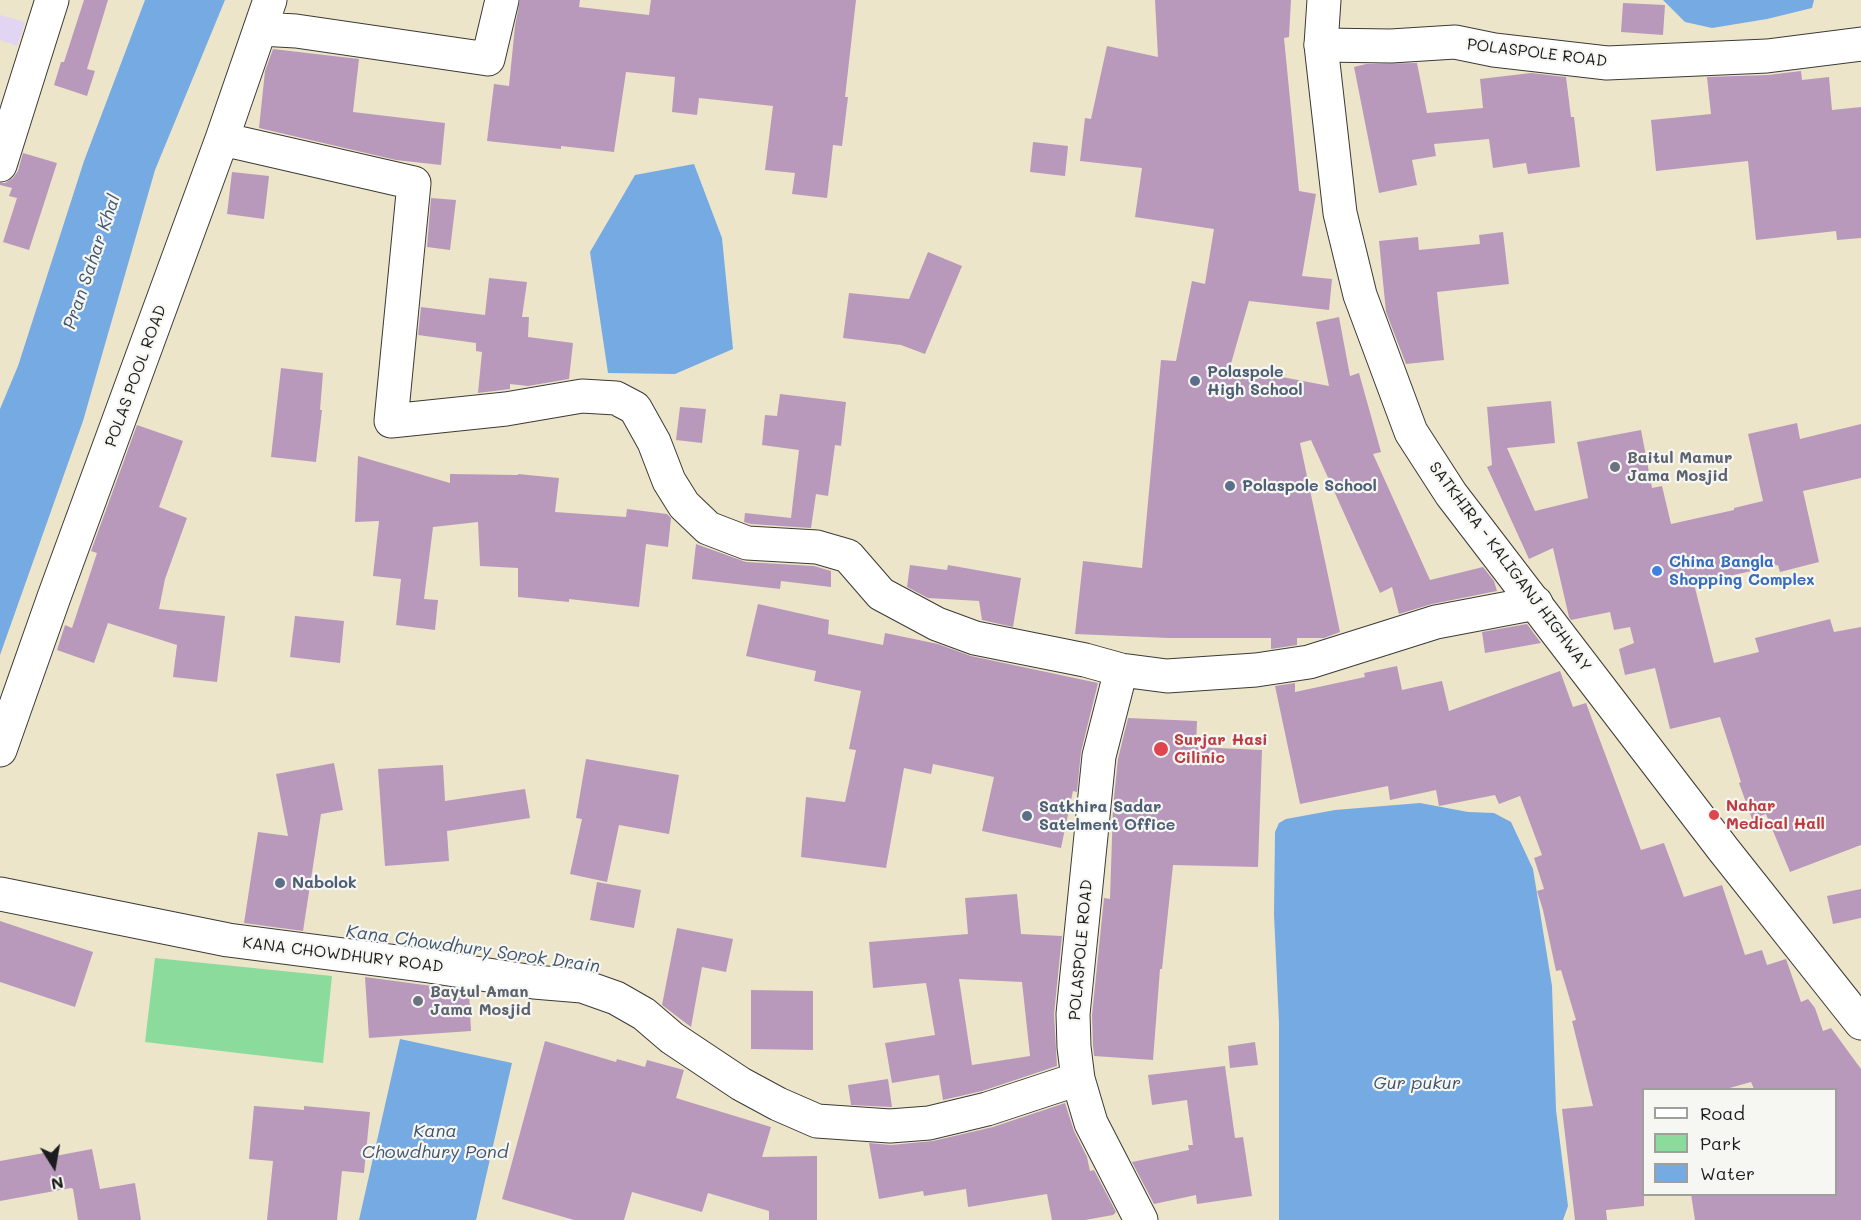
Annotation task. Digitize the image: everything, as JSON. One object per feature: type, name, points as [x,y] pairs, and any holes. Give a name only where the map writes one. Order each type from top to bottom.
[{"type":"main road","points":[[0,165],[52,0]]},
{"type":"main road","points":[[265,15],[296,31],[488,59],[502,0]]},
{"type":"main road","name":"SATKHIRA - KALIGANJ HIGHWAY","points":[[1324,0],[1321,45],[1340,213],[1360,295],[1411,432],[1451,494],[1723,849],[1855,1007]]},
{"type":"main road","name":"POLAS POOL ROAD","points":[[0,750],[10,695],[54,597],[222,139],[265,15]]},
{"type":"main road","name":"POLASPOLE ROAD","points":[[1321,45],[1391,46],[1455,42],[1494,50],[1607,63],[1767,56],[1861,44]]},
{"type":"main road","points":[[222,139],[414,183],[391,422],[506,409],[582,396],[616,398],[635,408],[654,442],[669,481],[684,505],[708,528],[747,543],[817,548],[848,556],[880,594],[937,624],[975,638],[1085,660],[1121,670],[1167,676],[1256,670],[1299,664],[1436,622],[1536,603]]},
{"type":"main road","name":"POLASPOLE ROAD","points":[[1121,670],[1099,756],[1073,1014],[1078,1079],[1091,1122],[1141,1220]]},
{"type":"main road","name":"KANA CHOWDHURY ROAD","points":[[0,894],[228,940],[534,982],[582,986],[616,998],[644,1014],[672,1038],[741,1084],[778,1104],[817,1120],[890,1126],[929,1123],[987,1109],[1078,1079]]},
{"type":"shaded area","points":[[0,15],[25,22],[17,46],[0,40]]},
{"type":"green space","points":[[155,958],[332,976],[323,1063],[145,1042]]},
{"type":"water","name":"Pran Sahar Khal","points":[[145,0],[225,0],[155,170],[83,421],[0,655],[0,409],[18,366],[84,161]]},
{"type":"water","points":[[1663,0],[1814,0],[1812,8],[1767,19],[1712,28],[1685,22]]},
{"type":"water","points":[[694,164],[722,238],[733,349],[675,374],[608,373],[590,252],[635,175]]},
{"type":"water","name":"Gur pukur","points":[[1420,803],[1468,812],[1494,813],[1511,822],[1533,869],[1552,986],[1556,1110],[1568,1206],[1563,1220],[1279,1220],[1279,1023],[1274,914],[1275,832],[1279,823],[1286,819],[1335,810]]},
{"type":"water","name":"Kana Chowdhury Pond","points":[[400,1039],[512,1063],[476,1220],[359,1220]]},
{"type":"building","points":[[84,0],[108,0],[87,69],[95,71],[87,96],[54,85]]},
{"type":"building","points":[[520,0],[580,0],[579,7],[649,15],[651,0],[856,0],[842,146],[833,145],[827,198],[792,194],[795,173],[765,170],[773,106],[699,98],[697,115],[672,112],[675,77],[626,72],[614,152],[487,141],[494,84],[509,86]]},
{"type":"building","points":[[1155,0],[1291,0],[1289,37],[1284,38],[1299,191],[1316,194],[1302,276],[1332,279],[1329,310],[1249,301],[1230,367],[1329,386],[1316,322],[1339,317],[1350,376],[1359,373],[1381,452],[1373,454],[1430,580],[1483,567],[1494,581],[1497,591],[1432,604],[1399,614],[1392,587],[1380,593],[1311,440],[1300,443],[1340,632],[1324,638],[1297,638],[1297,645],[1271,649],[1271,638],[1168,638],[1075,634],[1083,561],[1142,568],[1161,360],[1176,361],[1192,281],[1205,284],[1214,229],[1135,217],[1142,168],[1080,161],[1085,118],[1091,119],[1107,46],[1158,57]]},
{"type":"building","points":[[1623,3],[1665,5],[1663,35],[1621,32]]},
{"type":"building","points":[[273,49],[359,59],[353,112],[445,123],[441,165],[396,160],[259,128],[265,71]]},
{"type":"building","points":[[1417,63],[1427,113],[1483,108],[1480,79],[1531,73],[1566,77],[1580,167],[1528,174],[1526,163],[1493,168],[1489,139],[1434,144],[1436,156],[1412,160],[1417,185],[1379,193],[1354,67],[1366,64]]},
{"type":"building","points":[[1801,71],[1802,80],[1829,77],[1832,110],[1861,107],[1861,238],[1837,240],[1836,231],[1756,240],[1748,161],[1656,171],[1651,120],[1711,114],[1707,77],[1768,75]]},
{"type":"building","points":[[1033,142],[1068,146],[1065,176],[1030,172]]},
{"type":"building","points":[[23,153],[57,163],[29,250],[3,242],[17,198],[9,196],[12,188],[0,185],[0,183],[13,178],[18,171]]},
{"type":"building","points":[[232,172],[269,176],[264,219],[227,214]]},
{"type":"building","points":[[431,198],[456,200],[450,250],[427,247]]},
{"type":"building","points":[[1503,232],[1509,284],[1437,292],[1444,360],[1406,364],[1386,312],[1379,241],[1418,237],[1419,250],[1480,244],[1479,235]]},
{"type":"building","points":[[928,252],[962,266],[925,354],[901,345],[843,338],[849,293],[909,299]]},
{"type":"building","points":[[489,278],[527,282],[522,317],[529,317],[528,337],[573,343],[569,379],[528,386],[510,384],[510,389],[478,393],[482,352],[476,351],[476,343],[418,335],[421,307],[485,315]]},
{"type":"building","points":[[281,368],[323,373],[320,410],[322,410],[316,462],[271,457]]},
{"type":"building","points":[[780,394],[846,402],[841,446],[835,445],[828,496],[816,494],[811,528],[744,522],[745,513],[791,518],[799,450],[762,445],[765,415],[777,416]]},
{"type":"building","points":[[1551,401],[1555,443],[1507,448],[1535,511],[1588,498],[1577,442],[1641,430],[1652,488],[1662,486],[1671,524],[1763,501],[1748,434],[1797,423],[1800,439],[1861,424],[1861,478],[1803,491],[1819,562],[1780,572],[1778,565],[1694,584],[1714,663],[1759,652],[1755,638],[1830,619],[1834,632],[1861,627],[1861,845],[1790,872],[1766,814],[1752,819],[1720,717],[1670,729],[1655,668],[1625,675],[1619,649],[1634,643],[1630,627],[1614,630],[1610,612],[1571,620],[1553,548],[1529,559],[1487,467],[1492,465],[1487,407]]},
{"type":"building","points":[[680,407],[706,409],[702,443],[676,440]]},
{"type":"building","points":[[137,425],[183,441],[159,507],[187,518],[165,579],[159,609],[225,616],[217,682],[173,677],[177,645],[108,623],[94,663],[57,650],[65,625],[72,628],[97,553],[91,551]]},
{"type":"building","points":[[358,456],[450,483],[450,474],[518,474],[559,478],[555,512],[626,517],[627,509],[667,514],[671,518],[668,547],[646,544],[639,607],[569,599],[569,602],[518,597],[518,568],[480,566],[478,522],[433,527],[424,599],[438,600],[435,630],[396,625],[401,579],[373,576],[379,521],[355,522]]},
{"type":"building","points":[[696,544],[746,562],[814,566],[831,571],[831,587],[781,581],[780,589],[692,579]]},
{"type":"building","points":[[910,565],[947,570],[948,565],[1021,578],[1013,627],[982,620],[979,601],[928,598],[907,587]]},
{"type":"building","points":[[758,604],[829,620],[828,634],[883,645],[885,633],[938,644],[971,656],[1098,683],[1081,752],[1077,792],[1073,791],[1061,848],[982,831],[994,777],[933,764],[931,774],[904,768],[886,868],[801,857],[806,797],[845,802],[856,750],[849,749],[861,691],[814,681],[816,671],[746,656]]},
{"type":"building","points":[[295,616],[344,621],[340,663],[290,657]]},
{"type":"building","points":[[1527,624],[1541,643],[1485,653],[1482,632]]},
{"type":"building","points":[[1397,666],[1402,690],[1442,681],[1449,711],[1560,671],[1573,707],[1586,703],[1641,850],[1664,843],[1684,897],[1722,885],[1745,955],[1762,950],[1767,965],[1786,959],[1801,1002],[1808,999],[1815,1008],[1823,1031],[1831,1028],[1861,1069],[1861,1220],[1695,1220],[1691,1196],[1837,1196],[1837,1088],[1754,1088],[1751,1082],[1730,1088],[1642,1088],[1642,1196],[1644,1196],[1644,1206],[1606,1210],[1607,1220],[1575,1220],[1562,1109],[1593,1106],[1572,1021],[1576,1020],[1561,970],[1556,971],[1537,891],[1544,889],[1534,858],[1542,855],[1520,796],[1499,804],[1495,795],[1439,806],[1436,790],[1390,800],[1388,786],[1300,804],[1275,686],[1295,683],[1295,692],[1365,677],[1364,673]]},
{"type":"building","points":[[1128,718],[1197,721],[1196,747],[1262,750],[1258,867],[1173,865],[1162,969],[1160,969],[1153,1060],[1094,1056],[1093,1046],[1092,1015],[1104,898],[1110,899],[1113,807],[1118,759]]},
{"type":"building","points":[[586,759],[679,775],[669,834],[619,825],[607,882],[570,874],[582,819],[576,818]]},
{"type":"building","name":"Nabolok","points":[[334,763],[343,810],[321,814],[303,931],[244,923],[258,832],[288,836],[276,774]]},
{"type":"building","points":[[443,765],[445,801],[525,789],[530,818],[447,831],[449,861],[385,866],[378,769]]},
{"type":"building","points":[[597,882],[641,890],[634,928],[590,920]]},
{"type":"building","points":[[1861,889],[1861,918],[1833,924],[1827,896]]},
{"type":"building","points":[[1017,894],[1021,934],[1062,936],[1054,1014],[1057,1066],[982,1091],[943,1100],[939,1075],[892,1083],[885,1043],[935,1035],[926,983],[873,988],[869,942],[968,934],[965,898]],"holes":[[[959,979],[1022,982],[1030,1056],[972,1065]]]},
{"type":"building","points":[[0,921],[93,952],[75,1007],[0,982]]},
{"type":"building","points":[[677,928],[733,939],[726,972],[702,967],[691,1027],[662,1005]]},
{"type":"building","name":"Baytul Aman Jama Mosjid","points":[[365,977],[469,991],[471,1031],[369,1038]]},
{"type":"building","points":[[751,990],[813,991],[813,1050],[751,1049]]},
{"type":"building","points":[[545,1041],[616,1062],[617,1059],[645,1067],[647,1060],[684,1070],[676,1098],[771,1127],[762,1157],[817,1156],[817,1220],[769,1220],[769,1211],[708,1193],[702,1212],[632,1192],[624,1220],[574,1220],[502,1199]]},
{"type":"building","points":[[1255,1042],[1258,1065],[1230,1068],[1228,1046]]},
{"type":"building","points":[[1225,1066],[1235,1138],[1243,1137],[1252,1196],[1197,1204],[1196,1195],[1154,1204],[1132,1162],[1189,1150],[1188,1145],[1193,1145],[1187,1100],[1152,1105],[1148,1075]]},
{"type":"building","points":[[888,1079],[892,1107],[851,1105],[848,1085]]},
{"type":"building","points":[[1065,1103],[1074,1131],[1087,1157],[1090,1171],[1094,1170],[1116,1212],[1113,1215],[1085,1220],[1052,1220],[1047,1194],[968,1207],[966,1189],[924,1196],[923,1191],[879,1199],[869,1143],[891,1145],[933,1141],[993,1127]]},
{"type":"building","points":[[254,1106],[304,1110],[304,1106],[370,1112],[364,1173],[342,1171],[337,1220],[267,1220],[273,1161],[249,1159]]},
{"type":"building","points":[[92,1149],[100,1189],[135,1183],[141,1220],[78,1220],[71,1188],[0,1201],[0,1161],[55,1151],[55,1156]]},
{"type":"place","name":"Polaspole High School","points":[[1195,381]]},
{"type":"place","name":"Baitul Mamur Jama Mosjid","points":[[1615,467]]},
{"type":"place","name":"Polaspole School","points":[[1230,486]]},
{"type":"place","name":"China Bangla Shopping Complex","points":[[1657,571]]},
{"type":"place","name":"Surjar Hasi Cilinic","points":[[1161,749]]},
{"type":"place","name":"Nahar Medical Hall","points":[[1714,815]]},
{"type":"place","name":"Satkhira Sadar Satelment Office","points":[[1027,816]]},
{"type":"place","name":"Nabolok","points":[[280,883]]},
{"type":"place","name":"Baytul Aman Jama Mosjid","points":[[418,1001]]},
{"type":"water label","name":"Kana Chowdhury Sorok Drain","points":[[473,949]]}]
